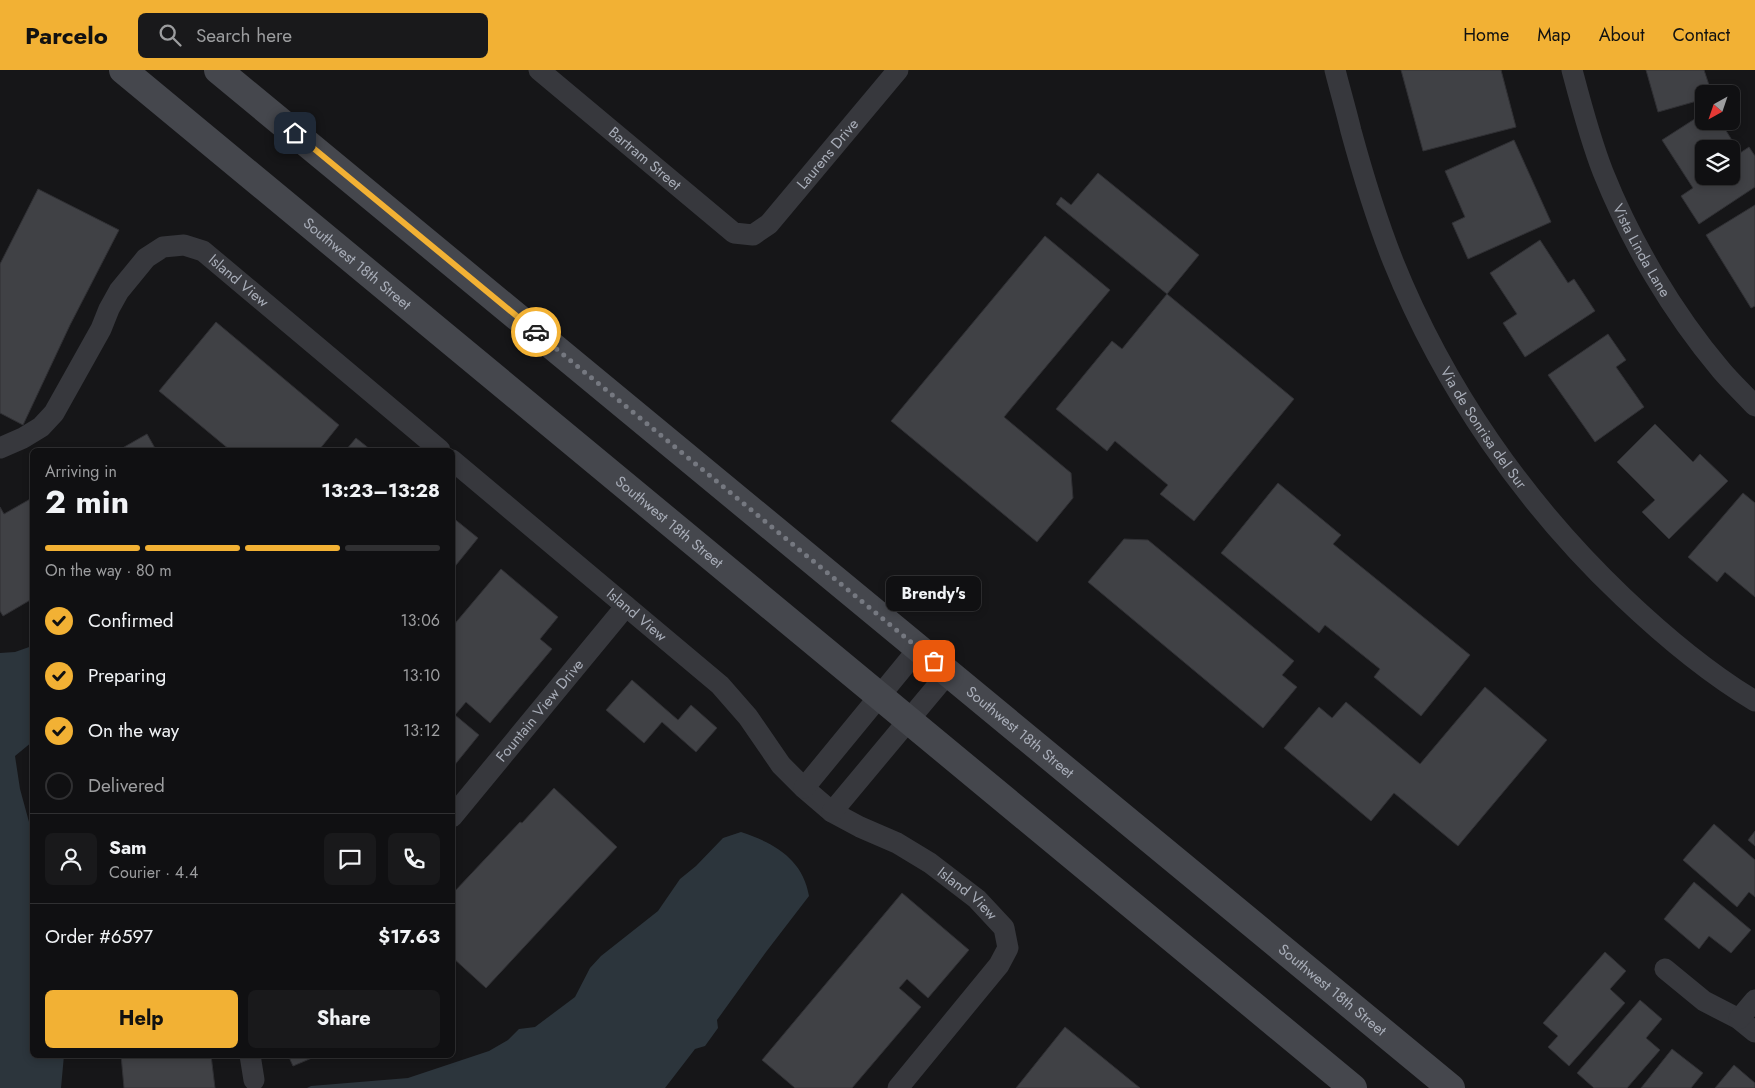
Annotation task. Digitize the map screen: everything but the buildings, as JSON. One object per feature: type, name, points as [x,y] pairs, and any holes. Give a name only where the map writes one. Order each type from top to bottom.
[{"type":"main road","name":"Southwest 18th Street","points":[[123,70],[1353,1088]]},
{"type":"main road","name":"Southwest 18th Street","points":[[218,70],[1451,1088]]},
{"type":"street","name":"Bartram Street","points":[[539,70],[734,233],[753,235]]},
{"type":"street","name":"Laurens Drive","points":[[753,235],[769,224],[898,70]]},
{"type":"street","name":"Via de Sonrisa del Sur","points":[[1335,70],[1367,188],[1393,262],[1426,334],[1464,402],[1496,452],[1544,514],[1597,572],[1639,613],[1684,651],[1755,702]]},
{"type":"street","name":"Vista Linda Lane","points":[[1572,70],[1586,124],[1603,172],[1636,242],[1675,308],[1721,370],[1755,406]]},
{"type":"street","name":"Island View","points":[[0,448],[42,427],[54,413],[101,329],[119,291],[146,258],[163,247],[184,245],[203,251],[438,448]]},
{"type":"street","name":"Island View","points":[[455,463],[720,685],[748,717],[781,764],[804,788],[832,812],[860,828],[897,843],[930,864],[976,899],[1004,928],[1008,948],[999,965],[898,1088]]},
{"type":"street","name":"Fountain View Drive","points":[[455,813],[626,606]]},
{"type":"street","points":[[804,788],[920,648]]},
{"type":"street","points":[[832,812],[948,673]]},
{"type":"street","points":[[1665,969],[1704,1002],[1747,1025],[1755,1000]]},
{"type":"street","points":[[250,1058],[254,1080]]},
{"type":"shaded area","points":[[30,647],[30,744],[15,756],[20,789],[30,826],[30,1058],[64,1058],[61,1088],[0,1088],[0,653],[15,652]]},
{"type":"shaded area","points":[[741,832],[765,841],[794,862],[806,883],[809,896],[717,1020],[718,1028],[705,1046],[695,1049],[665,1088],[307,1088],[311,1086],[408,1078],[489,1051],[508,1040],[519,1029],[535,1027],[575,997],[590,968],[601,956],[658,911],[680,879],[696,866],[723,838]]},
{"type":"way so far","points":[[536,332],[934,661]]},
{"type":"place","name":"Brendy's","points":[[934,661]]},
{"type":"route","points":[[295,133],[536,332]]}]
